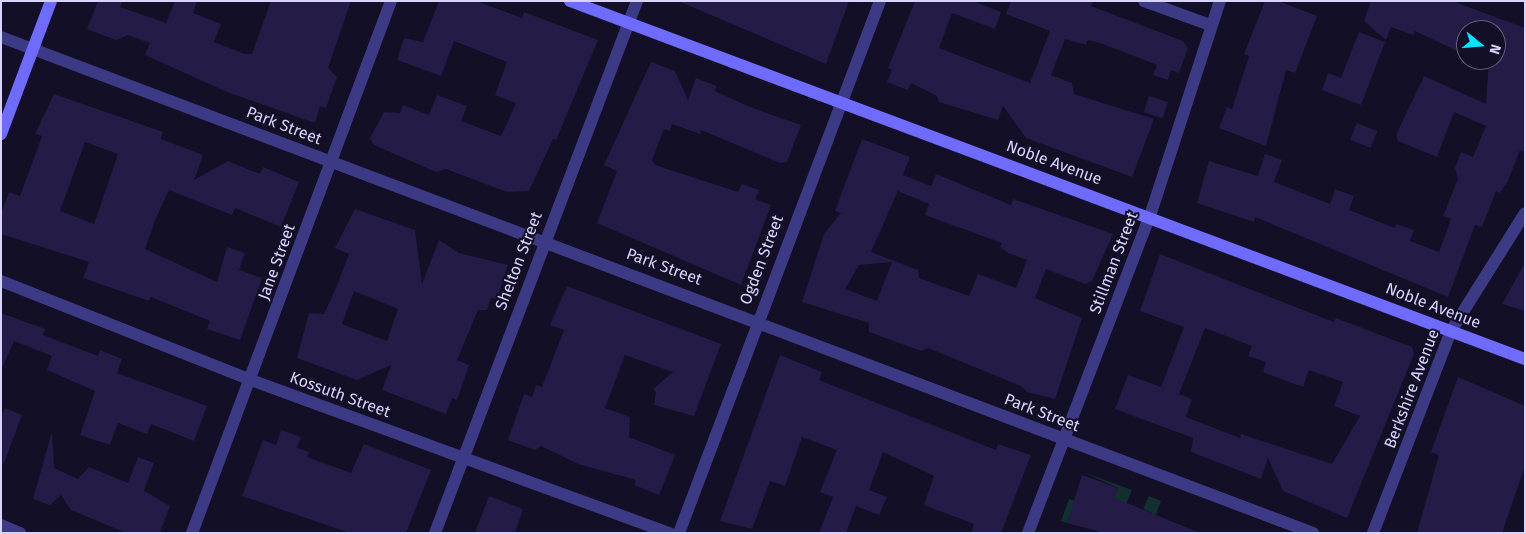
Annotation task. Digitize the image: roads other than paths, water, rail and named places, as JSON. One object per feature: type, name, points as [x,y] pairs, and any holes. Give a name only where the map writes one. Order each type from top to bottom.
[{"type":"main road","points":[[1,134],[51,1]]},
{"type":"main road","name":"Noble Avenue","points":[[570,1],[628,24],[841,100],[1525,359]]},
{"type":"street","name":"Jane Street","points":[[192,533],[251,380],[330,161],[391,1]]},
{"type":"street","name":"Shelton Street","points":[[435,533],[544,240],[637,1]]},
{"type":"street","name":"Ogden Street","points":[[679,533],[756,319],[880,1]]},
{"type":"street","points":[[1144,1],[1210,25]]},
{"type":"street","name":"Stillman Street","points":[[1028,533],[1062,439],[1150,216],[1210,25],[1220,1]]},
{"type":"street","name":"Park Street","points":[[1,37],[756,319],[1062,439],[1313,533]]},
{"type":"street","name":"Berkshire Avenue","points":[[1373,533],[1451,331],[1525,213]]},
{"type":"street","name":"Kossuth Street","points":[[1,281],[251,380],[670,533]]},
{"type":"street","points":[[1,525],[20,533]]}]
